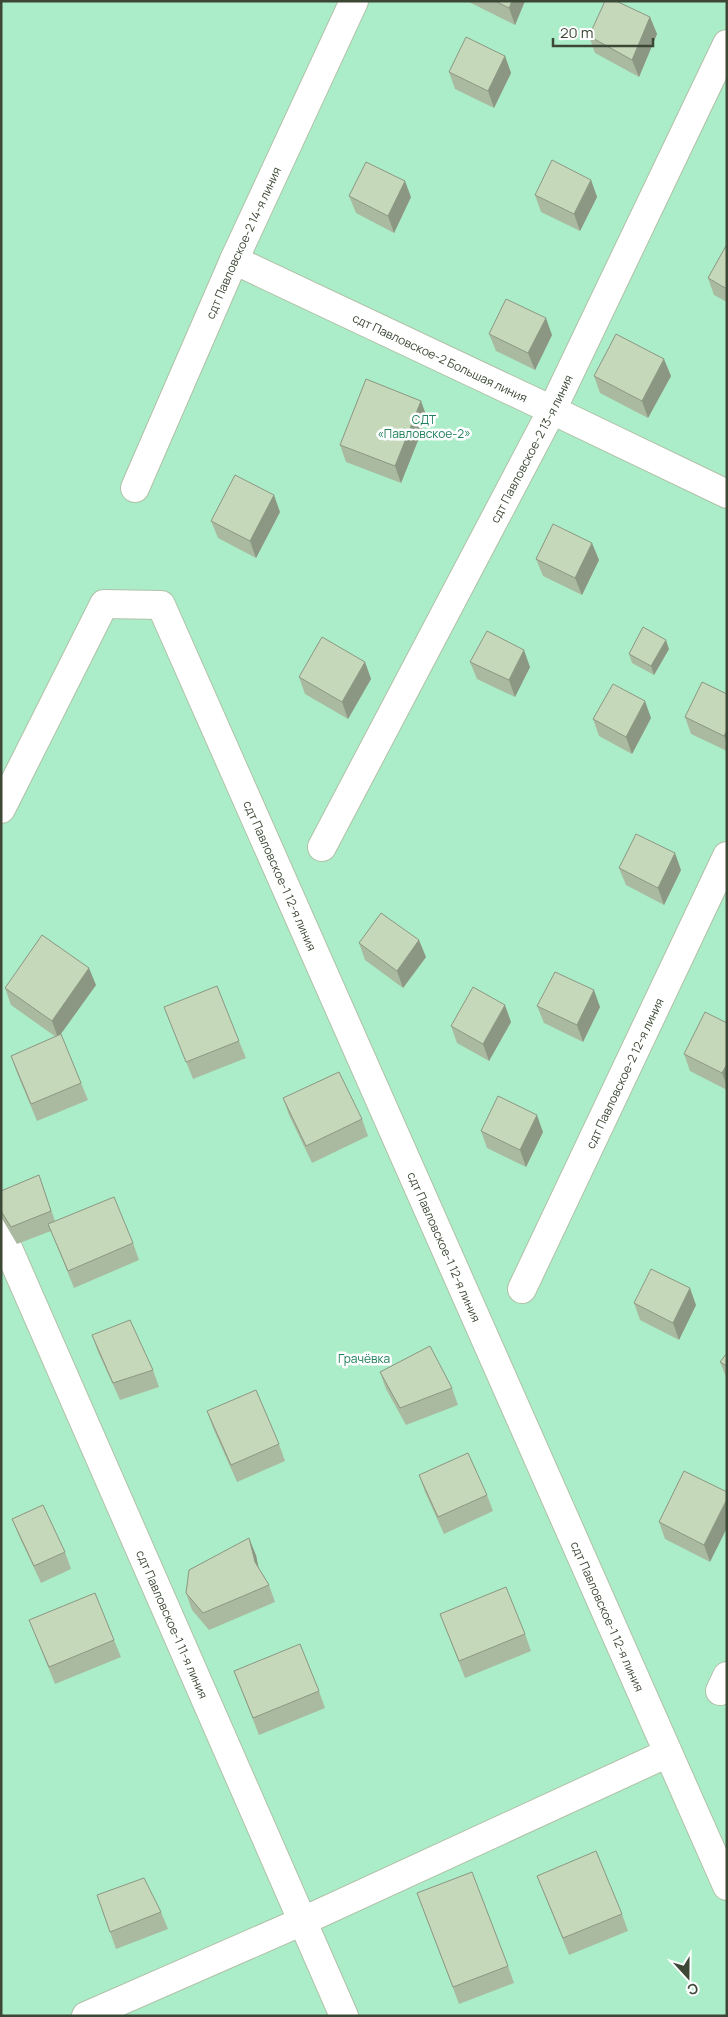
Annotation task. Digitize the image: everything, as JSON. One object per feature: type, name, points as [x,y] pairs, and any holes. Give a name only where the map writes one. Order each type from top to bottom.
[{"type":"street","name":"сдт Павловское-2 14-я линия","points":[[135,488],[234,260],[354,1]]},
{"type":"street","name":"сдт Павловское-2 13-я линия","points":[[322,847],[552,410],[727,44]]},
{"type":"street","name":"сдт Павловское-2 Большая линия","points":[[234,260],[727,494]]},
{"type":"street","name":"сдт Павловское-1 12-я линия","points":[[1,809],[104,604],[161,605],[727,1886]]},
{"type":"street","name":"сдт Павловское-2 12-я линия","points":[[522,1289],[727,856]]},
{"type":"street","name":"сдт Павловское-1 11-я линия","points":[[1,1232],[344,2016]]},
{"type":"street","points":[[86,2016],[303,1922],[668,1753]]},
{"type":"green space","name":"Грачёвка","points":[[1,1],[727,1],[727,2016],[1,2016]]},
{"type":"building","points":[[495,1],[512,1],[509,8]]},
{"type":"building","points":[[605,1],[616,1],[650,17],[632,60],[589,36]]},
{"type":"building","points":[[466,37],[505,56],[488,91],[449,72]]},
{"type":"building","points":[[552,160],[591,180],[574,214],[535,195]]},
{"type":"building","points":[[366,162],[405,181],[388,216],[349,196]]},
{"type":"building","points":[[727,244],[727,289],[708,278]]},
{"type":"building","points":[[506,299],[546,318],[528,353],[489,334]]},
{"type":"building","points":[[616,334],[664,359],[642,401],[594,376]]},
{"type":"building","points":[[366,379],[421,401],[395,466],[340,445]]},
{"type":"building","points":[[235,475],[274,495],[250,541],[211,521]]},
{"type":"building","points":[[553,524],[592,543],[575,578],[536,559]]},
{"type":"building","points":[[643,627],[666,640],[651,666],[629,654]]},
{"type":"building","points":[[487,631],[524,650],[509,680],[470,662]]},
{"type":"building","points":[[322,637],[365,662],[342,702],[299,677]]},
{"type":"building","points":[[702,682],[727,694],[727,730],[724,736],[685,717]]},
{"type":"building","points":[[613,684],[645,701],[626,737],[593,719]]},
{"type":"building","points":[[636,834],[675,853],[658,888],[619,868]]},
{"type":"building","points":[[381,913],[419,940],[397,971],[359,943]]},
{"type":"building","points":[[42,935],[89,968],[52,1021],[5,988]]},
{"type":"building","points":[[555,972],[594,990],[577,1025],[537,1006]]},
{"type":"building","points":[[217,986],[239,1041],[186,1062],[164,1007]]},
{"type":"building","points":[[473,987],[505,1005],[483,1044],[451,1026]]},
{"type":"building","points":[[705,1012],[727,1023],[727,1064],[722,1073],[684,1054]]},
{"type":"building","points":[[61,1034],[81,1083],[31,1104],[11,1056]]},
{"type":"building","points":[[339,1072],[362,1119],[306,1146],[283,1098]]},
{"type":"building","points":[[498,1096],[537,1115],[520,1150],[481,1131]]},
{"type":"building","points":[[39,1175],[51,1211],[11,1227],[1,1211],[1,1191]]},
{"type":"building","points":[[114,1197],[133,1243],[68,1271],[48,1224]]},
{"type":"building","points":[[651,1269],[690,1288],[673,1323],[634,1303]]},
{"type":"building","points":[[130,1320],[153,1370],[113,1383],[92,1335]]},
{"type":"building","points":[[430,1346],[452,1388],[400,1408],[380,1372]]},
{"type":"building","points":[[727,1353],[727,1366],[720,1362]]},
{"type":"building","points":[[256,1390],[279,1444],[231,1465],[207,1411]]},
{"type":"building","points":[[468,1453],[487,1495],[438,1517],[419,1475]]},
{"type":"building","points":[[684,1471],[727,1492],[727,1499],[704,1545],[659,1522]]},
{"type":"building","points":[[43,1505],[65,1552],[34,1566],[12,1519]]},
{"type":"building","points":[[249,1538],[255,1562],[269,1585],[203,1613],[186,1593],[189,1570]]},
{"type":"building","points":[[506,1587],[525,1634],[459,1661],[440,1614]]},
{"type":"building","points":[[95,1593],[114,1640],[49,1667],[29,1620]]},
{"type":"building","points":[[300,1644],[319,1691],[253,1718],[234,1671]]},
{"type":"building","points":[[596,1851],[622,1914],[563,1938],[537,1876]]},
{"type":"building","points":[[472,1872],[508,1966],[453,1987],[417,1893]]},
{"type":"building","points":[[144,1878],[161,1912],[110,1932],[97,1895]]},
{"type":"park label","name":"СДТ «Павловское-2»","points":[[424,426]]}]
